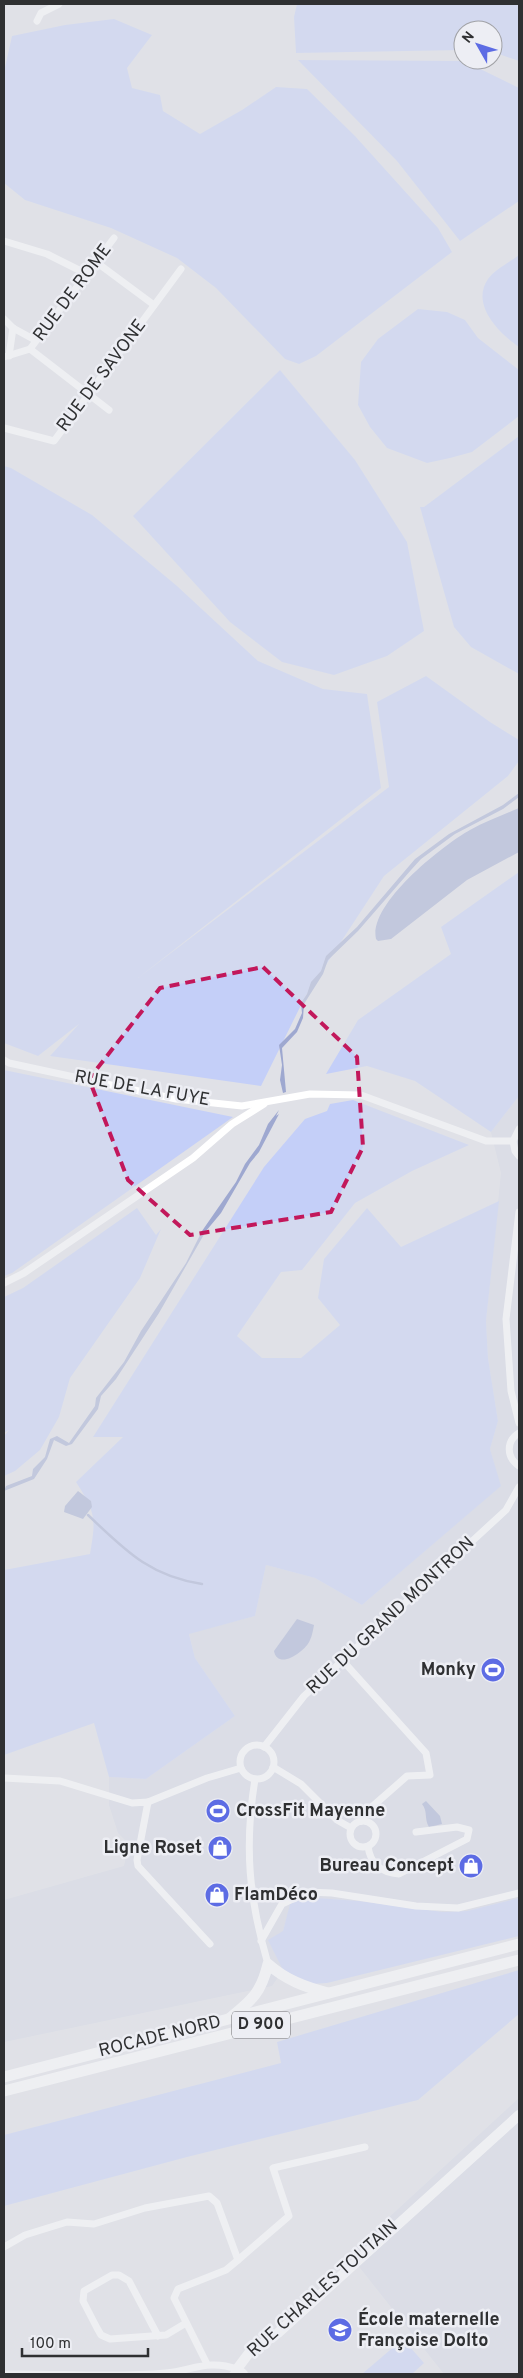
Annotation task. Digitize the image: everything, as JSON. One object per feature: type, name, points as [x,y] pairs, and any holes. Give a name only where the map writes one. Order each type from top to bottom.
[{"type":"main road","name":"ROCADE NORD","points":[[4,2077],[519,1944]]},
{"type":"main road","name":"ROCADE NORD","points":[[4,2091],[517,1961]]},
{"type":"main road","points":[[226,2021],[259,1990],[263,1984],[268,1964],[281,1976],[300,1986],[328,1994]]},
{"type":"street","points":[[37,21],[42,13],[60,4]]},
{"type":"street","name":"RUE DE ROME","points":[[6,356],[30,349],[114,238]]},
{"type":"street","points":[[4,241],[47,254],[87,274]]},
{"type":"street","points":[[96,262],[154,305]]},
{"type":"street","name":"RUE DE SAVONE","points":[[4,428],[54,441],[181,270]]},
{"type":"street","points":[[4,319],[13,328],[36,340]]},
{"type":"street","points":[[6,356],[13,328]]},
{"type":"street","points":[[30,349],[109,410]]},
{"type":"street","name":"RUE DE LA FUYE","points":[[4,1060],[9,1064],[176,1099],[242,1106],[310,1094],[361,1095],[486,1140],[513,1141]]},
{"type":"street","points":[[4,1283],[24,1273],[194,1158],[232,1124],[268,1101]]},
{"type":"street","points":[[519,1129],[513,1141],[515,1151],[519,1156]]},
{"type":"street","points":[[519,1212],[506,1319],[511,1391],[519,1423]]},
{"type":"street","points":[[519,1433],[512,1439],[509,1450],[513,1461],[519,1466]]},
{"type":"street","name":"RUE DU GRAND MONTRON","points":[[264,1747],[304,1696],[506,1510],[519,1487]]},
{"type":"street","points":[[343,1661],[426,1753],[430,1775],[407,1776],[366,1812],[361,1821],[351,1828],[350,1836],[354,1844],[361,1847],[368,1846],[374,1841],[376,1833],[372,1825],[361,1821]]},
{"type":"street","points":[[253,1746],[264,1747],[272,1753],[273,1767],[266,1776],[255,1779],[247,1776],[240,1763],[244,1752],[253,1746]]},
{"type":"street","points":[[273,1767],[302,1784],[337,1820],[351,1828]]},
{"type":"street","points":[[4,1778],[60,1781],[132,1803],[148,1802],[207,1778],[241,1768]]},
{"type":"street","points":[[255,1779],[248,1840],[253,1908],[268,1964]]},
{"type":"street","points":[[148,1802],[137,1860],[138,1866],[154,1886],[210,1944]]},
{"type":"street","points":[[368,1846],[369,1856],[374,1864],[390,1873],[399,1874],[467,1839],[469,1830],[457,1827],[416,1832]]},
{"type":"street","points":[[261,1941],[282,1904],[307,1892],[416,1906],[458,1908],[519,1893]]},
{"type":"street","name":"RUE CHARLES TOUTAIN","points":[[4,2374],[166,2373],[207,2364],[219,2364],[238,2372],[249,2354],[278,2333],[519,2115]]},
{"type":"street","points":[[207,2364],[174,2298],[175,2293],[226,2270],[289,2216],[273,2168],[365,2147]]},
{"type":"street","points":[[4,2246],[25,2235],[67,2222],[94,2224],[145,2208],[166,2206],[204,2195],[213,2198],[217,2204],[238,2260]]},
{"type":"street","points":[[158,2336],[129,2281],[119,2275],[112,2275],[84,2291],[83,2301],[96,2328],[105,2338],[110,2340],[158,2336],[166,2335],[186,2323]]},
{"type":"highlighted area","points":[[263,967],[357,1057],[363,1147],[331,1212],[190,1235],[128,1180],[89,1079],[160,988]]},
{"type":"shaded area","points":[[297,4],[519,4],[519,61],[503,55],[503,20],[453,20],[453,50],[296,53],[294,17]]},
{"type":"shaded area","points":[[114,19],[152,35],[127,68],[132,88],[160,95],[163,111],[200,134],[242,110],[276,87],[307,89],[355,136],[438,228],[452,252],[316,356],[299,364],[285,359],[216,288],[177,258],[111,228],[25,200],[4,183],[4,72],[12,36],[65,25]]},
{"type":"shaded area","points":[[298,60],[453,61],[453,70],[482,70],[519,88],[519,201],[460,241],[397,161]]},
{"type":"shaded area","points":[[519,255],[519,347],[496,327],[490,318],[485,309],[483,289],[488,279],[498,269]]},
{"type":"shaded area","points":[[418,309],[447,312],[465,320],[478,338],[519,370],[519,416],[472,452],[427,463],[387,448],[370,427],[358,405],[361,362],[378,339]]},
{"type":"shaded area","points":[[280,370],[355,460],[407,542],[424,631],[387,656],[334,675],[282,662],[230,622],[133,516]]},
{"type":"shaded area","points":[[519,436],[519,674],[471,647],[454,627],[420,507],[424,507]]},
{"type":"shaded area","points":[[4,466],[11,468],[92,515],[177,586],[258,661],[323,689],[367,694],[381,788],[138,978],[389,787],[377,702],[426,676],[490,722],[519,740],[519,761],[508,776],[384,876],[305,997],[261,1086],[50,1056],[79,1024],[38,1056],[4,1043]]},
{"type":"shaded area","points":[[519,793],[519,797],[503,809],[455,834],[421,859],[358,931],[328,960],[323,974],[304,1004],[303,1018],[297,1032],[282,1048],[286,1092],[283,1093],[280,1080],[282,1065],[279,1045],[295,1029],[302,1013],[301,1003],[307,994],[311,982],[321,971],[326,956],[357,927],[415,859],[449,834],[503,805]]},
{"type":"shaded area","points":[[519,808],[519,852],[467,880],[391,939],[378,941],[376,939],[377,925],[384,909],[395,893],[426,862],[470,830]]},
{"type":"shaded area","points":[[519,872],[519,1096],[491,1132],[415,1081],[367,1066],[326,1074],[358,1020],[451,954],[441,927]]},
{"type":"shaded area","points":[[4,1070],[233,1117],[12,1273],[4,1276]]},
{"type":"shaded area","points":[[519,1096],[519,1898],[467,1911],[443,1912],[359,1901],[304,1897],[291,1904],[283,1931],[283,1970],[272,1986],[4,2042],[4,1900],[124,1866],[129,1844],[118,1833],[109,1805],[109,1777],[146,1779],[235,1716],[195,1658],[189,1633],[255,1616],[266,1565],[315,1578],[362,1605],[500,1486],[490,1449],[498,1421],[488,1358],[486,1321],[501,1173],[491,1132]]},
{"type":"shaded area","points":[[353,1100],[469,1145],[412,1171],[355,1203],[302,1270],[281,1272],[237,1336],[262,1358],[301,1358],[340,1325],[318,1298],[324,1259],[367,1208],[401,1247],[499,1201],[486,1321],[488,1358],[498,1421],[490,1449],[501,1486],[362,1605],[315,1578],[266,1565],[255,1616],[189,1634],[195,1658],[235,1716],[146,1779],[109,1777],[94,1723],[4,1755],[4,1570],[90,1554],[93,1516],[76,1482],[123,1437],[93,1437],[264,1167],[305,1119],[327,1111],[330,1104]]},
{"type":"shaded area","points":[[279,1110],[276,1116],[279,1114],[259,1152],[250,1163],[221,1213],[206,1231],[159,1313],[116,1379],[101,1396],[98,1409],[72,1444],[66,1446],[54,1440],[47,1459],[34,1479],[4,1491],[6,1486],[32,1476],[33,1469],[45,1457],[50,1439],[57,1436],[69,1443],[95,1406],[96,1398],[124,1362],[141,1331],[186,1263],[202,1231],[236,1182],[245,1164],[259,1145],[268,1124]]},
{"type":"shaded area","points":[[137,1208],[156,1235],[161,1229],[140,1278],[70,1378],[59,1417],[40,1450],[15,1471],[4,1476],[4,1436],[9,1430],[4,1433],[4,1297],[23,1288]]},
{"type":"shaded area","points":[[78,1491],[91,1501],[92,1507],[83,1519],[64,1512],[65,1506]]},
{"type":"shaded area","points":[[297,1619],[314,1625],[311,1638],[298,1654],[281,1659],[277,1657],[274,1651]]},
{"type":"shaded area","points":[[426,1801],[440,1816],[442,1824],[429,1827],[422,1804]]},
{"type":"shaded area","points":[[304,1897],[359,1901],[443,1912],[467,1911],[519,1898],[519,1936],[327,1983],[311,1984],[283,1970],[268,1940],[283,1931],[290,1904]]},
{"type":"shaded area","points":[[519,1970],[519,2014],[418,2100],[187,2157],[4,2206],[4,2135],[281,2063],[277,2042]]},
{"type":"shaded area","points":[[519,2098],[519,2374],[444,2374],[349,2254]]},
{"type":"shaded area","points":[[403,2339],[424,2363],[412,2374],[362,2374]]},
{"type":"waterway","points":[[88,1515],[126,1550],[152,1568],[167,1575],[202,1584]]},
{"type":"place","name":"Monky","points":[[493,1670]]},
{"type":"place","name":"CrossFit Mayenne","points":[[218,1811]]},
{"type":"place","name":"Ligne Roset","points":[[220,1848]]},
{"type":"place","name":"Bureau Concept","points":[[471,1866]]},
{"type":"place","name":"FlamDéco","points":[[217,1895]]},
{"type":"place","name":"École maternelle Françoise Dolto","points":[[340,2330]]}]
